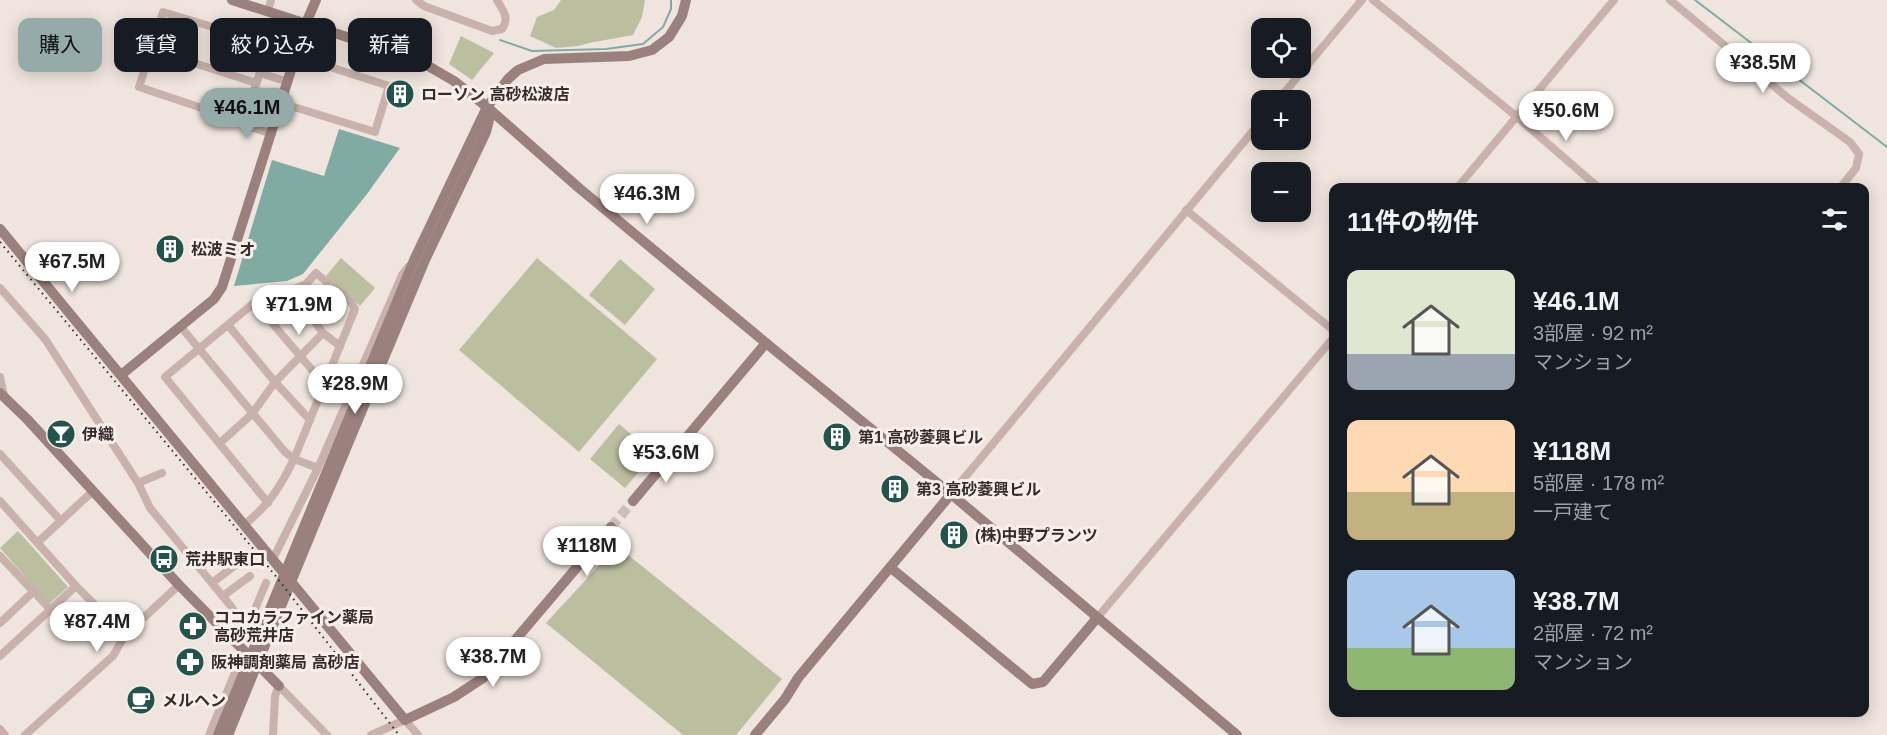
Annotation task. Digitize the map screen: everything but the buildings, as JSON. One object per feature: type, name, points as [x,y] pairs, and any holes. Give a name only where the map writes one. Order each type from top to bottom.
[{"type":"street","points":[[232,0],[290,18]]},
{"type":"street","points":[[268,11],[271,0]]},
{"type":"street","points":[[308,18],[316,0]]},
{"type":"street","points":[[416,0],[424,6],[492,31],[502,29],[506,23],[506,16],[497,0]]},
{"type":"street","points":[[224,732],[342,444],[415,258],[487,107],[518,70],[544,59],[629,56],[652,50],[669,37],[682,16],[686,0]]},
{"type":"street","points":[[1286,90],[1362,0]]},
{"type":"street","points":[[1373,0],[1516,116],[1593,183]]},
{"type":"street","points":[[1461,183],[1614,0]]},
{"type":"street","points":[[1670,0],[1788,98],[1850,142],[1859,154],[1856,168],[1844,183]]},
{"type":"street","points":[[161,18],[163,12],[183,18]]},
{"type":"street","points":[[198,23],[269,44],[244,122]]},
{"type":"street","points":[[336,33],[418,60],[454,81],[579,188],[951,494],[1237,735]]},
{"type":"street","points":[[198,64],[256,83]]},
{"type":"street","points":[[281,103],[375,132],[389,86],[336,69]]},
{"type":"street","points":[[144,72],[140,87],[244,122],[245,125],[272,134]]},
{"type":"street","points":[[122,375],[214,299],[222,287],[291,72]]},
{"type":"street","points":[[260,74],[288,82]]},
{"type":"street","points":[[342,444],[486,132],[489,120],[487,107]]},
{"type":"street","points":[[755,735],[798,678],[1251,133]]},
{"type":"street","points":[[1186,210],[1329,327]]},
{"type":"street","points":[[0,229],[418,735]]},
{"type":"street","points":[[273,558],[318,468],[402,275],[415,258]]},
{"type":"street","points":[[244,524],[268,503],[284,479],[355,309],[351,302],[316,273],[306,284],[292,290],[266,293],[165,377],[268,503]]},
{"type":"street","points":[[0,288],[45,339],[138,483],[150,508],[223,596],[242,622],[242,630]]},
{"type":"street","points":[[292,290],[323,333],[340,346]]},
{"type":"street","points":[[255,303],[325,385]]},
{"type":"street","points":[[228,325],[310,420]]},
{"type":"street","points":[[181,327],[285,452],[294,459],[318,468]]},
{"type":"street","points":[[220,443],[252,414],[275,382],[323,333]]},
{"type":"street","points":[[891,568],[1032,684],[1043,682],[1329,342]]},
{"type":"street","points":[[633,501],[766,343]]},
{"type":"street","points":[[0,377],[1,396],[93,491],[179,585],[327,735]]},
{"type":"street","points":[[0,454],[61,521]]},
{"type":"street","points":[[138,483],[160,471],[166,482]]},
{"type":"street","points":[[38,542],[93,491]]},
{"type":"street","points":[[0,501],[76,586],[125,635]]},
{"type":"street","points":[[371,735],[454,698],[483,678],[611,527]]},
{"type":"street","points":[[0,556],[51,610]]},
{"type":"street","points":[[212,583],[238,563]]},
{"type":"street","points":[[223,596],[250,576]]},
{"type":"street","points":[[233,641],[242,630],[247,628],[266,583]]},
{"type":"street","points":[[25,735],[113,656],[125,635],[179,585]]},
{"type":"street","points":[[0,656],[76,586]]},
{"type":"street","points":[[1,619],[33,592]]},
{"type":"street","points":[[209,735],[244,651]]},
{"type":"street","points":[[273,735],[275,696],[279,686]]},
{"type":"street","points":[[0,729],[6,735]]},
{"type":"green space","points":[[561,0],[645,0],[642,17],[633,35],[556,48],[530,36],[537,17],[554,10]]},
{"type":"green space","points":[[461,36],[494,53],[472,80],[449,64]]},
{"type":"green space","points":[[341,258],[375,288],[360,306],[326,276]]},
{"type":"green space","points":[[537,258],[657,359],[579,452],[459,350]]},
{"type":"green space","points":[[620,259],[655,289],[625,325],[589,295]]},
{"type":"green space","points":[[619,424],[654,454],[625,488],[590,459]]},
{"type":"green space","points":[[18,531],[68,587],[49,604],[0,548]]},
{"type":"green space","points":[[617,546],[782,679],[736,735],[683,735],[546,623]]},
{"type":"water","points":[[339,129],[400,148],[367,194],[303,274],[287,281],[234,286],[272,160],[324,176]]},
{"type":"waterway","points":[[500,40],[532,51],[606,49],[643,44],[663,27],[671,9],[671,0]]},
{"type":"waterway","points":[[1695,0],[1887,147]]},
{"type":"tunnel","points":[[611,527],[633,501]]},
{"type":"railway","points":[[0,242],[274,574],[399,735]]},
{"type":"place","name":"ローソン 高砂松波店","points":[[400,94]]},
{"type":"place","name":"松波ミオ","points":[[170,249]]},
{"type":"place","name":"伊織","points":[[61,434]]},
{"type":"place","name":"第1 高砂菱興ビル","points":[[837,437]]},
{"type":"place","name":"第3 高砂菱興ビル","points":[[895,489]]},
{"type":"place","name":"(株)中野プランツ","points":[[954,535]]},
{"type":"place","name":"荒井駅東口","points":[[164,559]]},
{"type":"place","name":"ココカラファイン薬局 高砂荒井店","points":[[193,626]]},
{"type":"place","name":"阪神調剤薬局 高砂店","points":[[190,662]]},
{"type":"place","name":"メルヘン","points":[[141,700]]}]
